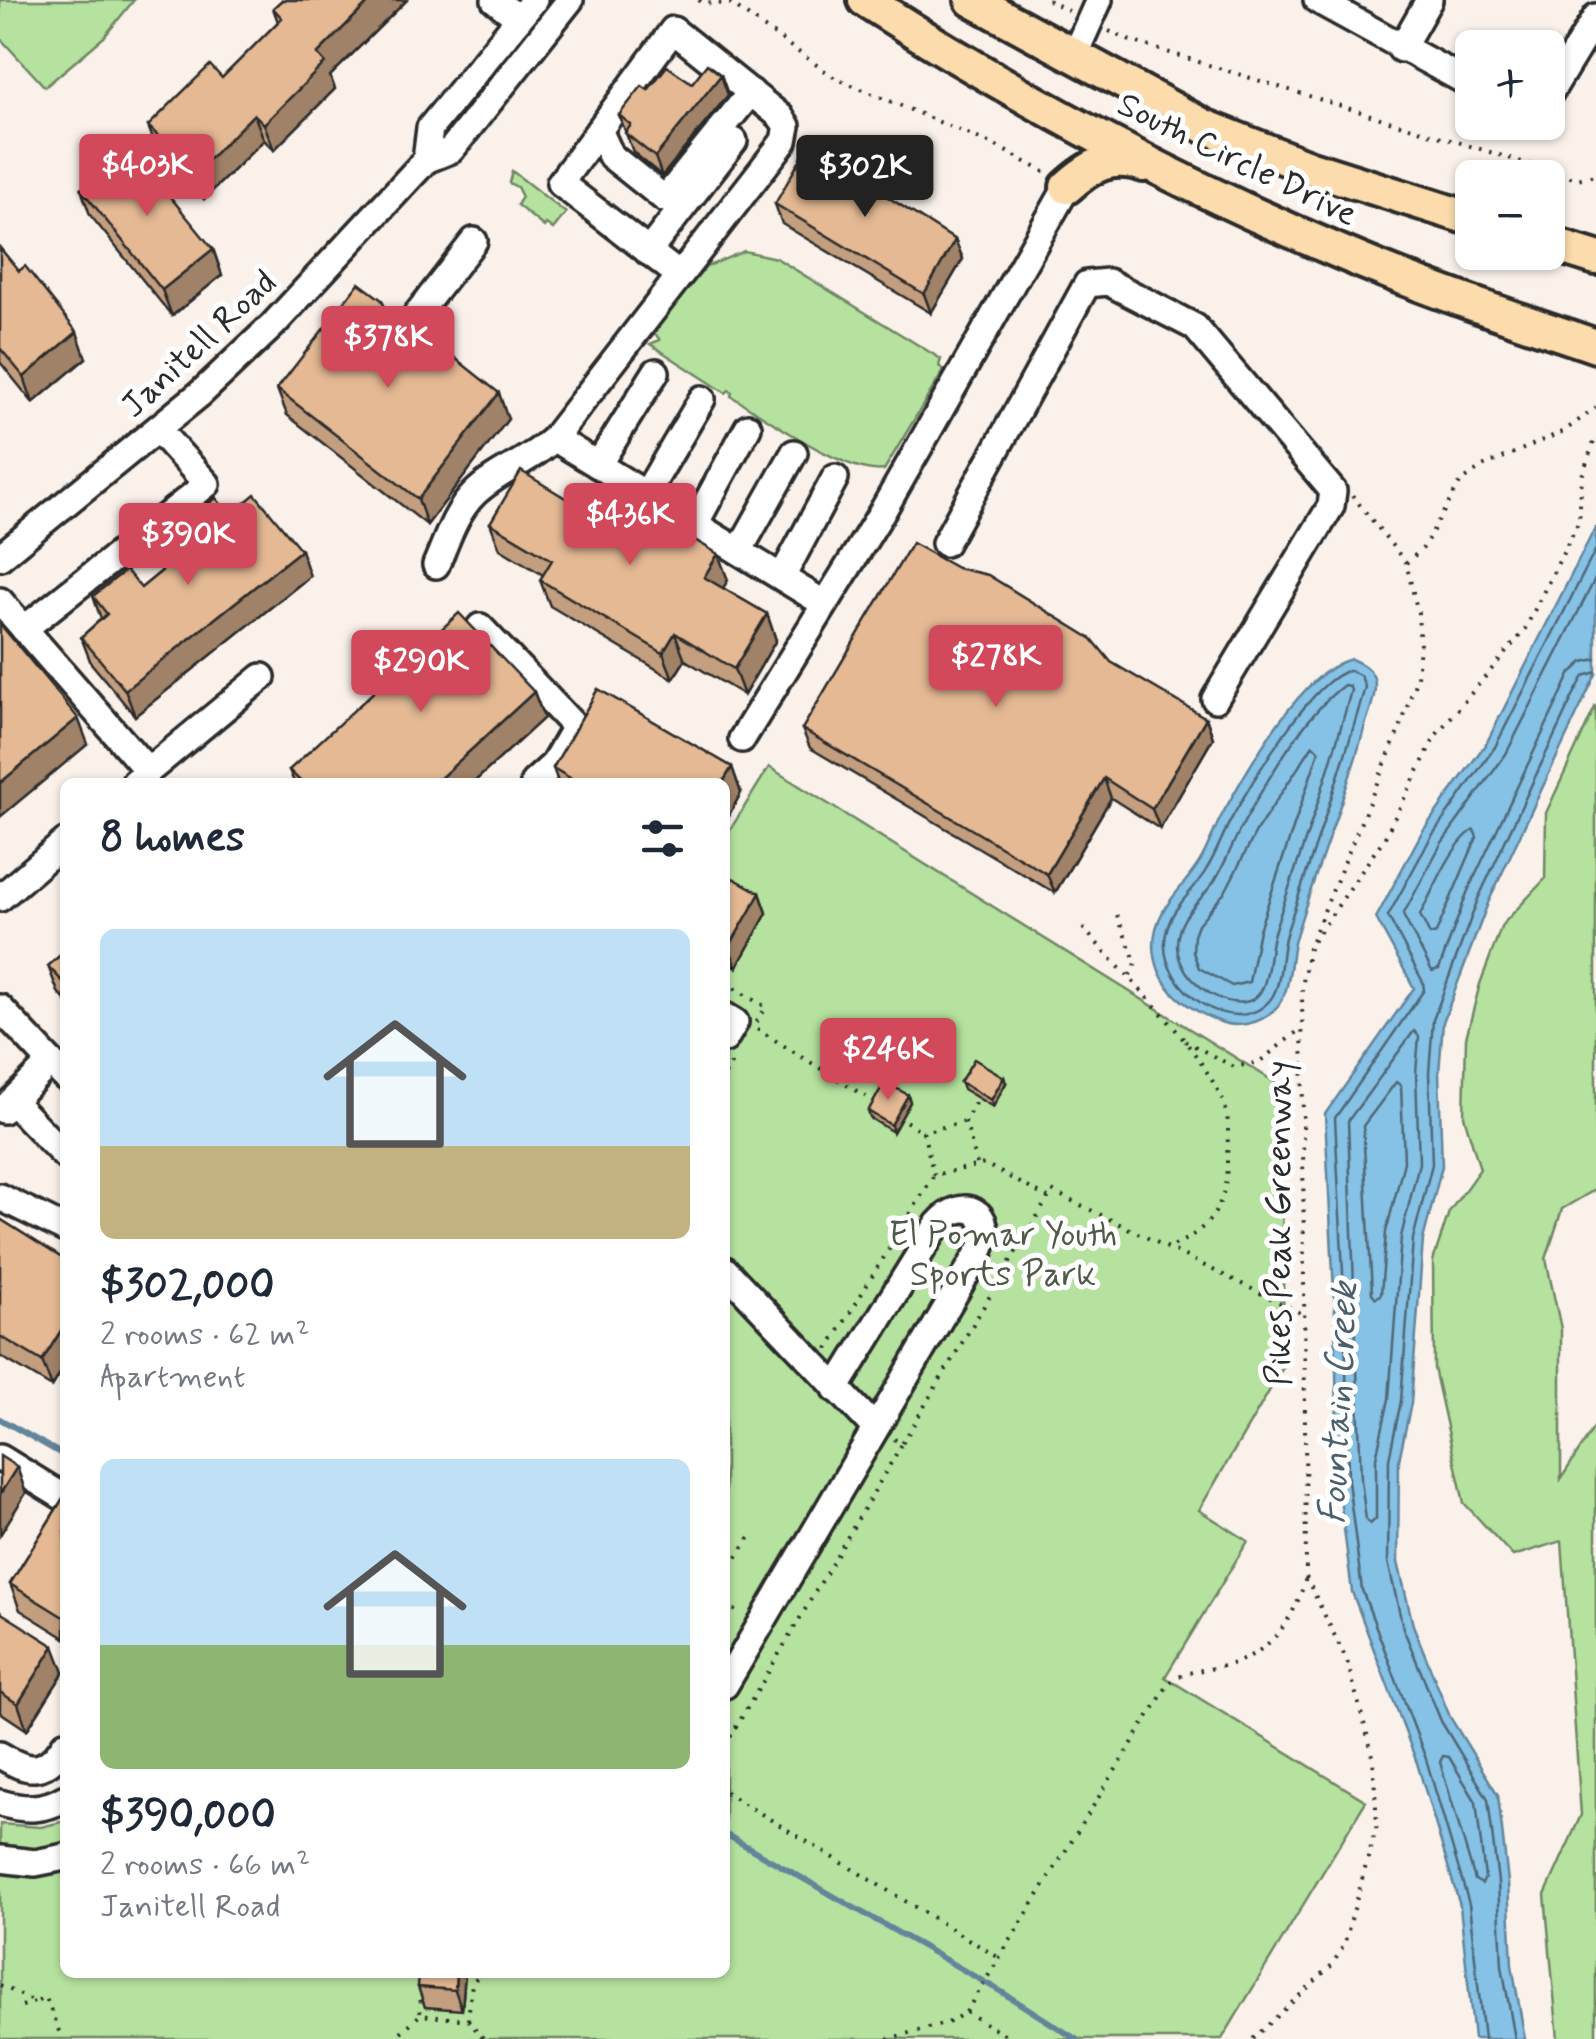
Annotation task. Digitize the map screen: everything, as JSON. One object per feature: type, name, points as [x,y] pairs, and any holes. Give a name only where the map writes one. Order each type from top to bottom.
[{"type":"main road","name":"South Circle Drive","points":[[865,0],[1040,105],[1158,169],[1341,253],[1596,346]]},
{"type":"main road","name":"South Circle Drive","points":[[972,0],[1073,58],[1234,138],[1308,167],[1455,214]]},
{"type":"main road","points":[[1040,105],[1058,128],[1072,156],[1062,183]]},
{"type":"main road","points":[[1062,183],[1102,162],[1129,160],[1158,169]]},
{"type":"main road","points":[[1565,248],[1591,256]]},
{"type":"street","points":[[496,0],[528,5]]},
{"type":"street","name":"Janitell Road","points":[[0,557],[158,430],[272,326],[426,160],[451,150],[570,0]]},
{"type":"street","points":[[1317,0],[1455,77]]},
{"type":"street","points":[[1401,48],[1429,0]]},
{"type":"street","name":"Janitell Road","points":[[426,160],[430,128],[528,5]]},
{"type":"street","points":[[1073,58],[1095,11]]},
{"type":"street","points":[[1565,68],[1596,17]]},
{"type":"street","points":[[436,565],[459,511],[476,491],[540,452],[554,438],[784,141],[787,126],[780,116],[672,30],[560,184],[679,275]]},
{"type":"street","points":[[594,137],[611,156],[665,199],[757,97]]},
{"type":"street","points":[[648,252],[757,97]]},
{"type":"street","points":[[742,739],[884,506],[1062,183]]},
{"type":"street","points":[[407,327],[474,241]]},
{"type":"street","points":[[946,542],[1087,284],[1108,282],[1195,328],[1333,491],[1330,506],[1215,699]]},
{"type":"street","points":[[598,465],[656,372]]},
{"type":"street","points":[[646,494],[702,400]]},
{"type":"street","points":[[695,524],[748,426]]},
{"type":"street","points":[[139,778],[9,616],[206,484],[158,430]]},
{"type":"street","points":[[554,438],[825,604]]},
{"type":"street","points":[[739,551],[794,453]]},
{"type":"street","points":[[782,578],[835,478]]},
{"type":"street","points":[[480,627],[576,727],[553,765],[538,778]]},
{"type":"street","points":[[141,778],[262,676]]},
{"type":"street","points":[[0,898],[60,846]]},
{"type":"street","points":[[0,1008],[58,1069],[4,1108],[60,1152]]},
{"type":"street","points":[[0,1197],[60,1227]]},
{"type":"street","points":[[730,1676],[982,1249],[985,1227],[973,1210],[954,1210],[938,1224],[836,1389]]},
{"type":"street","points":[[730,1275],[875,1428]]},
{"type":"street","points":[[0,1458],[60,1495]]},
{"type":"street","points":[[0,1755],[17,1766],[39,1769],[52,1762],[60,1751]]},
{"type":"street","points":[[0,1803],[41,1808],[60,1800]]},
{"type":"street","points":[[0,1859],[34,1863],[60,1858]]},
{"type":"path","points":[[699,0],[730,4],[835,78],[996,146],[1062,183]]},
{"type":"path","points":[[1048,0],[1095,11],[1128,40],[1577,178],[1596,175]]},
{"type":"path","points":[[1406,563],[1423,548],[1460,483],[1482,468],[1564,431],[1596,408]]},
{"type":"path","name":"Pikes Peak Greenway","points":[[1253,2039],[1332,1964],[1344,1945],[1377,1825],[1374,1756],[1347,1661],[1306,1577],[1302,987],[1309,948],[1384,837],[1436,735],[1524,631],[1579,521],[1582,476],[1596,436]]},
{"type":"path","points":[[1309,948],[1402,723],[1416,677],[1420,646],[1418,614],[1406,563],[1360,501],[1333,491]]},
{"type":"path","points":[[1117,915],[1136,963],[1128,978]]},
{"type":"path","points":[[1083,928],[1184,1041],[1225,1104],[1226,1191],[1216,1212],[1186,1240],[1166,1249]]},
{"type":"path","points":[[730,986],[766,1007],[753,1027],[922,1132],[934,1174]]},
{"type":"path","points":[[1184,1041],[1234,1067],[1259,1062],[1302,1028]]},
{"type":"path","points":[[977,1164],[965,1122],[983,1089]]},
{"type":"path","points":[[922,1132],[965,1122]]},
{"type":"path","points":[[816,1368],[934,1174],[985,1164],[1048,1198]]},
{"type":"path","points":[[730,1737],[1052,1191],[1302,1314]]},
{"type":"path","points":[[875,1428],[902,1444]]},
{"type":"path","points":[[730,1567],[750,1537]]},
{"type":"path","points":[[888,2039],[950,2022],[966,2012],[1168,1684],[1176,1676],[1242,1661],[1257,1653],[1295,1612],[1306,1577]]},
{"type":"path","points":[[730,1607],[750,1619]]},
{"type":"path","points":[[730,1795],[1001,1959]]},
{"type":"path","points":[[468,2020],[472,1982],[476,1978]]},
{"type":"path","points":[[0,1984],[35,2002]]},
{"type":"path","points":[[393,2039],[420,2014],[421,1986]]},
{"type":"path","points":[[22,2006],[46,1998],[62,2039]]},
{"type":"path","points":[[966,2012],[1013,2039]]},
{"type":"path","points":[[420,2014],[468,2020],[484,2039]]},
{"type":"green space","points":[[0,0],[134,0],[104,37],[45,87],[0,38]]},
{"type":"green space","points":[[512,171],[566,213],[553,229],[546,224],[544,227],[517,205],[522,197],[517,187],[509,183]]},
{"type":"green space","points":[[744,251],[776,258],[941,359],[939,366],[944,370],[884,470],[849,464],[806,443],[731,396],[729,390],[726,393],[650,344],[660,340],[653,331],[706,267]]},
{"type":"green space","points":[[1596,705],[1596,1189],[1562,1209],[1546,1259],[1561,1329],[1561,1479],[1596,1424],[1596,2039],[1558,2039],[1545,1895],[1581,1815],[1562,1541],[1513,1556],[1464,1503],[1434,1368],[1433,1261],[1449,1212],[1480,1169],[1464,1116],[1466,1038],[1480,984],[1502,925],[1545,879],[1546,813]]},
{"type":"green space","name":"El Pomar Youth Sports Park","points":[[769,767],[1281,1086],[1284,1366],[1199,1510],[1248,1541],[1165,1677],[1366,1801],[1222,2039],[0,2039],[0,1824],[41,1827],[60,1822],[60,1978],[730,1978],[730,830]]},
{"type":"water","name":"Fountain Creek","points":[[1596,526],[1596,674],[1488,903],[1443,1022],[1439,1073],[1442,1166],[1423,1240],[1411,1403],[1399,1460],[1398,1562],[1413,1625],[1450,1717],[1498,1795],[1512,1965],[1525,2039],[1474,2039],[1460,1906],[1417,1763],[1352,1592],[1338,1482],[1325,1114],[1414,988],[1376,918],[1422,832],[1487,742]]},
{"type":"water","points":[[1351,659],[1371,672],[1374,696],[1295,939],[1284,995],[1274,1010],[1255,1022],[1232,1025],[1218,1021],[1183,1002],[1166,983],[1154,945],[1159,920],[1200,861],[1234,794],[1278,724],[1313,682]]},
{"type":"building","points":[[282,0],[371,0],[317,54],[325,63],[264,124],[254,114],[195,173],[148,126],[210,65],[222,78],[282,18],[273,8]]},
{"type":"building","points":[[707,64],[721,75],[655,157],[625,133],[631,125],[619,115],[642,86],[648,90],[667,66],[692,83]]},
{"type":"building","points":[[808,146],[955,240],[924,294],[775,204]]},
{"type":"building","points":[[131,149],[213,249],[162,290],[81,189]]},
{"type":"building","points":[[0,248],[19,271],[25,266],[77,332],[24,377],[0,348]]},
{"type":"building","points":[[359,283],[382,300],[387,313],[402,316],[499,393],[418,499],[277,389]]},
{"type":"building","points":[[521,471],[582,508],[598,482],[718,554],[704,577],[767,614],[734,669],[675,633],[663,653],[540,580],[552,560],[490,523]]},
{"type":"building","points":[[255,494],[301,550],[125,690],[81,637],[107,614],[93,596],[126,570],[141,588],[197,542],[183,525],[216,498],[230,515]]},
{"type":"building","points":[[912,543],[957,568],[988,575],[1092,639],[1111,662],[1206,718],[1152,809],[1104,778],[1047,874],[802,729]]},
{"type":"building","points":[[459,613],[534,692],[440,778],[297,778],[289,770]]},
{"type":"building","points":[[0,624],[78,718],[0,783]]},
{"type":"building","points":[[598,689],[732,767],[725,778],[570,778],[553,768]]},
{"type":"building","points":[[733,878],[760,893],[730,945]]},
{"type":"building","points":[[60,955],[60,979],[48,966]]},
{"type":"building","points":[[974,1059],[1004,1077],[991,1100],[960,1082]]},
{"type":"building","points":[[885,1082],[908,1095],[891,1125],[868,1111]]},
{"type":"building","points":[[0,1219],[60,1257],[60,1332],[42,1361],[0,1336]]},
{"type":"building","points":[[0,1456],[17,1467],[0,1494]]},
{"type":"building","points":[[60,1503],[60,1615],[10,1584]]},
{"type":"building","points":[[0,1612],[54,1646],[18,1704],[0,1692]]},
{"type":"building","points":[[419,1978],[456,1978],[455,1990],[418,1987]]},
{"type":"waterway","points":[[0,1419],[60,1453]]},
{"type":"waterway","points":[[730,1837],[1000,1991],[1076,2039]]}]
